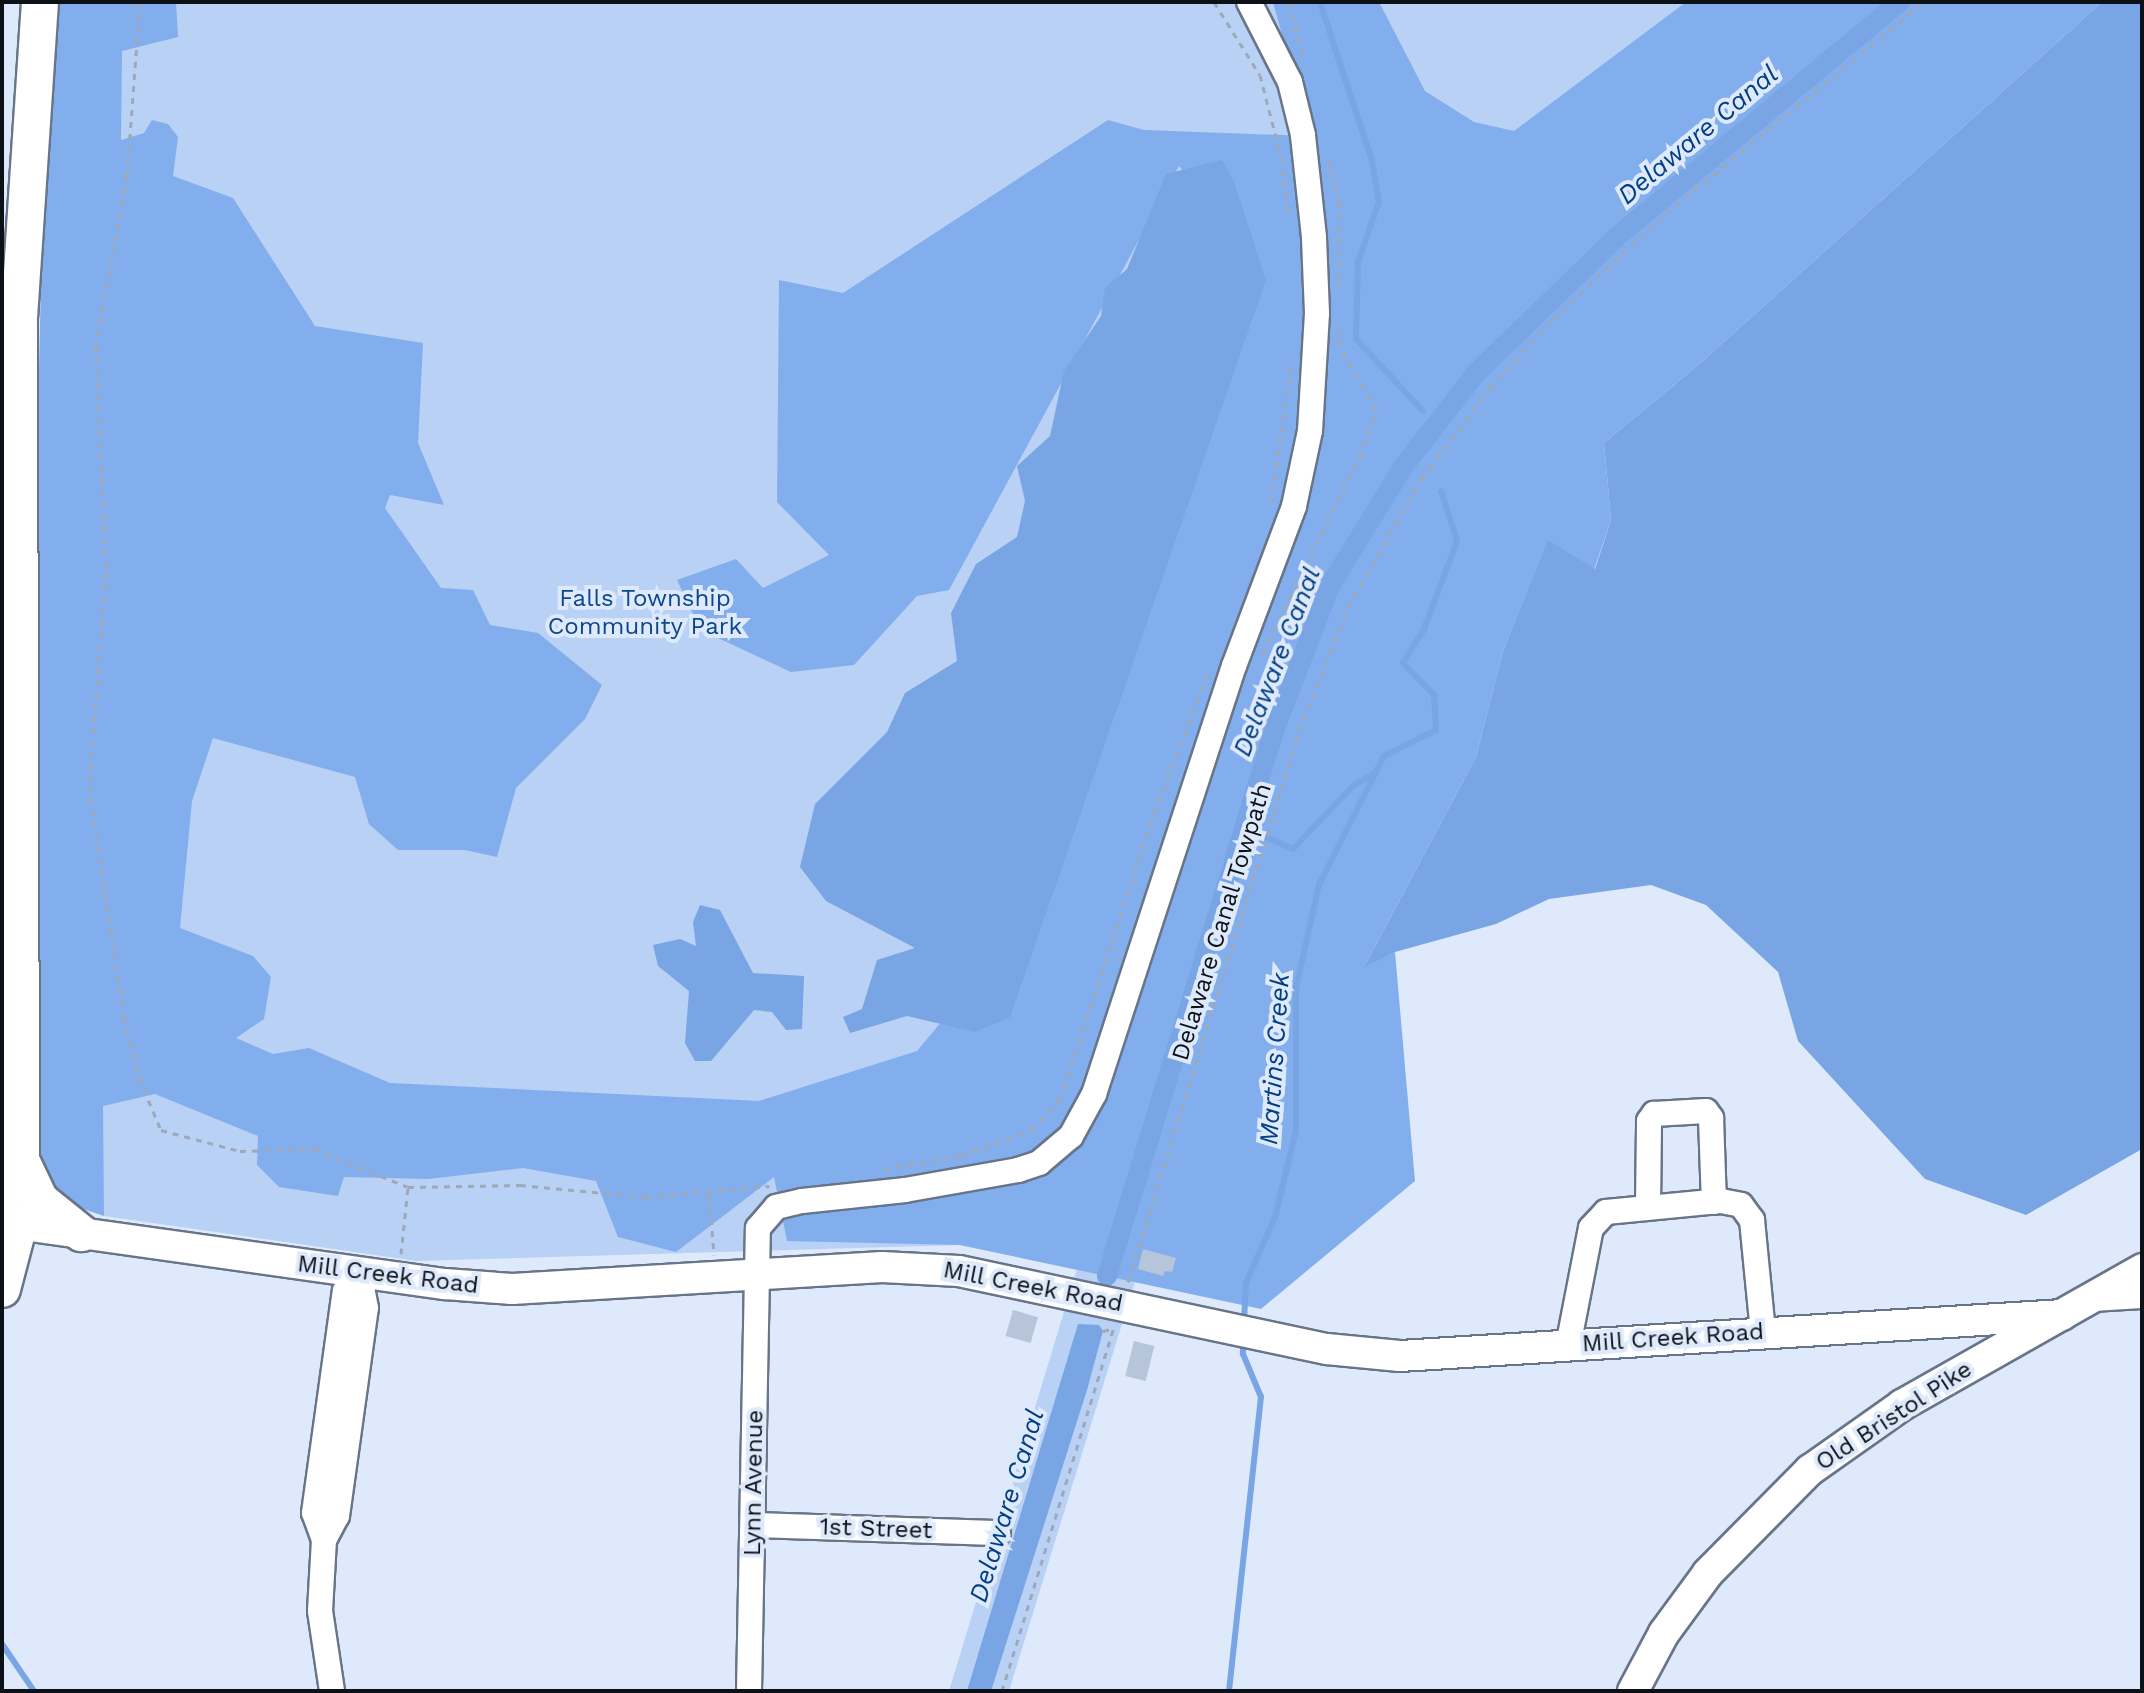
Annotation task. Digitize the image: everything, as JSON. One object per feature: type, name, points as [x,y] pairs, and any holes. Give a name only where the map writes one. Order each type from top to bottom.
[{"type":"highway","points":[[2,207],[15,2]]},
{"type":"highway","points":[[2,584],[40,2]]},
{"type":"highway","points":[[2,1289],[8,1219],[21,1160],[19,324]]},
{"type":"highway","points":[[21,1160],[40,1200],[81,1233]]},
{"type":"main road","name":"Mill Creek Road","points":[[8,1219],[81,1233],[398,1278],[537,1289],[882,1267],[959,1271],[1289,1340],[1400,1356],[2062,1315]]},
{"type":"main road","name":"Old Bristol Pike","points":[[1633,1691],[1664,1633],[1708,1573],[1775,1501],[1902,1405],[2142,1269]]},
{"type":"street","name":"Lynn Avenue","points":[[749,1691],[758,1228],[776,1207],[975,1179],[1039,1163],[1071,1136],[1094,1094],[1234,666],[1278,558],[1310,431],[1317,313],[1303,135],[1290,82],[1249,2]]},
{"type":"street","points":[[1648,1207],[1649,1121],[1654,1114],[1706,1111],[1711,1118],[1714,1202]]},
{"type":"street","points":[[1568,1346],[1591,1228],[1606,1212],[1714,1202],[1741,1205],[1752,1220],[1763,1332]]},
{"type":"street","points":[[332,1691],[320,1611],[324,1540],[337,1516],[366,1308],[359,1272]]},
{"type":"street","points":[[2090,1299],[2142,1296]]},
{"type":"street","name":"1st Street","points":[[753,1525],[998,1533]]},
{"type":"path","points":[[140,2],[127,176],[96,346],[106,572],[89,786],[124,1018],[139,1078],[161,1130],[240,1151],[314,1149],[408,1187],[520,1185],[646,1197],[780,1185]]},
{"type":"path","points":[[1214,2],[1260,75],[1281,157],[1289,219]]},
{"type":"path","name":"Delaware Canal Towpath","points":[[1122,1273],[1130,1276],[1303,720],[1348,608],[1422,478],[1490,388],[1553,319],[1657,221],[1924,2]]},
{"type":"path","points":[[1270,507],[1284,437],[1292,352]]},
{"type":"path","points":[[868,1172],[961,1156],[990,1146],[1032,1130],[1060,1100],[1150,825],[1210,668]]},
{"type":"path","points":[[398,1278],[408,1187]]},
{"type":"path","points":[[709,1193],[715,1279]]},
{"type":"path","points":[[1002,1691],[1114,1328]]},
{"type":"green space","name":"Falls Township Community Park","points":[[52,2],[1941,2],[1781,133],[1210,1038],[1009,1691],[949,1691],[1077,1269],[960,1245],[417,1261],[104,1216],[60,1201]]},
{"type":"shaded area","points":[[52,2],[176,2],[178,37],[122,51],[121,140],[144,133],[152,120],[168,124],[178,137],[173,176],[233,198],[315,326],[423,343],[418,443],[444,505],[390,495],[385,508],[441,588],[473,590],[490,625],[538,633],[602,685],[585,719],[516,788],[497,857],[465,850],[398,850],[369,824],[355,777],[213,738],[192,801],[180,928],[253,956],[271,977],[264,1019],[236,1038],[273,1054],[309,1048],[390,1083],[759,1101],[917,1051],[988,966],[1233,230],[1179,166],[949,590],[917,596],[854,665],[791,672],[701,630],[677,580],[736,559],[763,588],[829,555],[777,502],[779,280],[843,293],[1108,120],[1144,130],[1310,136],[1273,2],[1379,2],[1425,91],[1474,122],[1514,131],[1686,2],[2102,2],[1696,367],[1604,443],[1611,520],[1594,570],[1548,541],[1503,651],[1476,757],[1365,965],[1395,952],[1415,1181],[1261,1309],[960,1245],[787,1241],[774,1177],[676,1252],[618,1237],[596,1181],[523,1168],[428,1179],[344,1177],[338,1196],[279,1187],[257,1165],[258,1136],[155,1094],[103,1106],[104,1216],[60,1201],[33,1153],[31,727],[44,145]]},
{"type":"shaded area","points":[[2102,2],[2142,2],[2142,1149],[2026,1215],[1925,1179],[1798,1041],[1778,972],[1706,905],[1651,885],[1549,899],[1496,924],[1395,952],[1364,967],[1476,757],[1503,651],[1548,540],[1595,569],[1611,520],[1604,443],[1696,367]]},
{"type":"shaded area","points":[[1222,160],[1234,182],[1266,280],[1010,1017],[975,1032],[907,1016],[850,1033],[843,1017],[862,1009],[877,960],[915,948],[826,901],[800,867],[815,804],[887,732],[905,693],[957,661],[951,613],[976,564],[1017,537],[1025,501],[1017,466],[1050,436],[1064,371],[1101,316],[1105,288],[1127,269],[1166,174]]},
{"type":"shaded area","points":[[700,905],[720,910],[753,973],[804,976],[802,1029],[786,1030],[772,1012],[754,1010],[711,1061],[695,1061],[685,1043],[689,991],[658,966],[653,945],[680,939],[696,946],[693,922]]},
{"type":"shaded area","points":[[1078,1324],[1099,1325],[1103,1331],[1087,1390],[991,1691],[967,1691]]},
{"type":"building","points":[[1143,1249],[1176,1258],[1172,1272],[1165,1271],[1163,1276],[1138,1269]]},
{"type":"building","points":[[1013,1310],[1038,1317],[1031,1343],[1006,1336]]},
{"type":"building","points":[[1134,1341],[1154,1346],[1146,1381],[1125,1376]]},
{"type":"waterway","name":"Martins Creek","points":[[1320,2],[1372,161],[1379,202],[1358,262],[1356,339],[1423,411]]},
{"type":"waterway","name":"Delaware Canal","points":[[1107,1276],[1274,731],[1330,586],[1403,467],[1477,372],[1619,235],[1900,2]]},
{"type":"waterway","name":"Martins Creek","points":[[1244,1321],[1246,1283],[1275,1217],[1296,1131],[1296,988],[1319,885],[1384,756],[1436,730],[1434,695],[1403,663],[1424,629],[1457,541],[1441,491]]},
{"type":"waterway","points":[[1243,827],[1293,849],[1353,786],[1376,772]]},
{"type":"waterway","name":"Martins Creek","points":[[1229,1691],[1261,1397],[1243,1354],[1243,1340]]},
{"type":"waterway","points":[[2,1644],[34,1691]]}]
